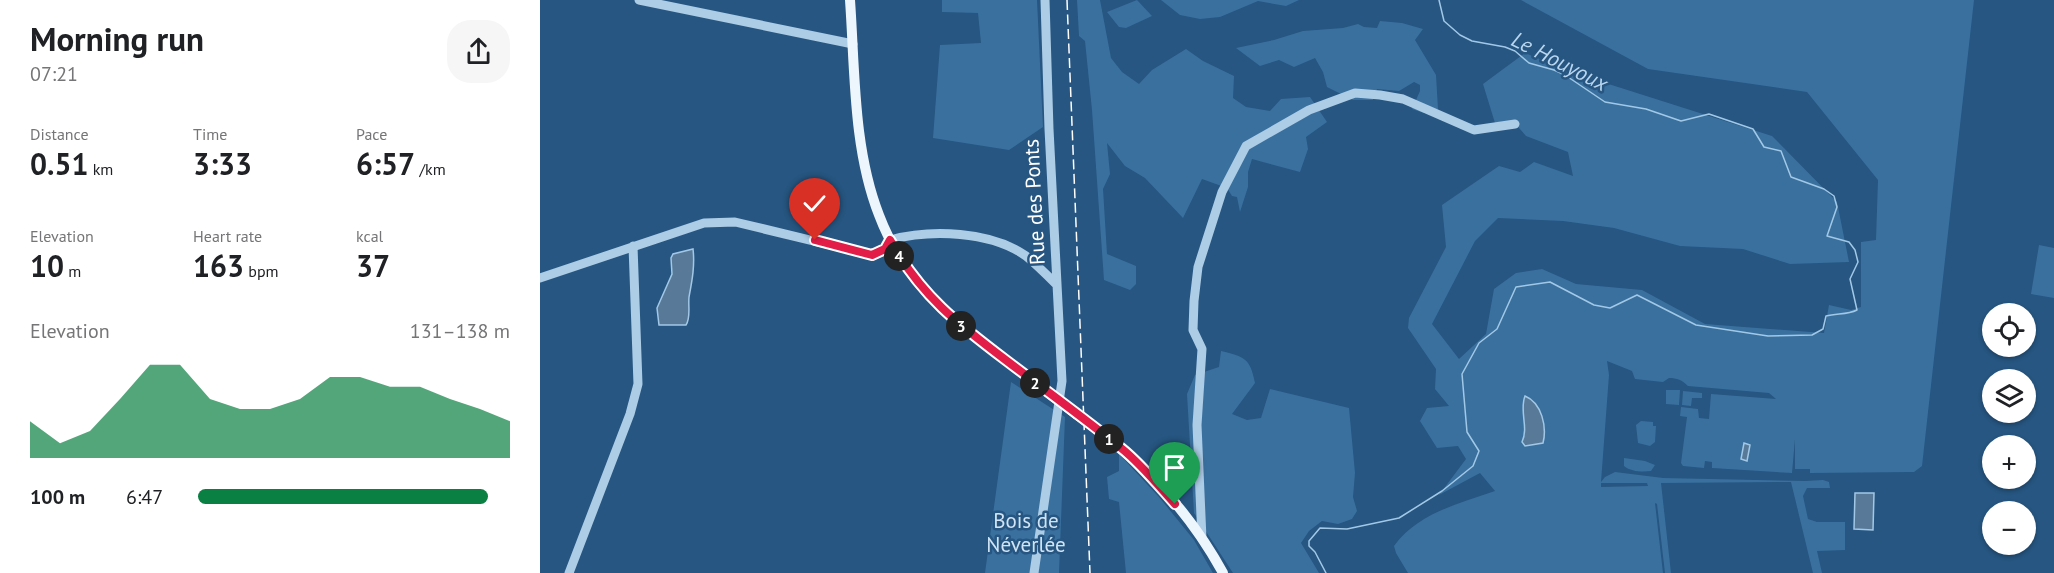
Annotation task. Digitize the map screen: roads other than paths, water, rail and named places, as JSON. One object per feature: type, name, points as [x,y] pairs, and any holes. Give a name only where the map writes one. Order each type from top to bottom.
[{"type":"main road","points":[[850,0],[862,153],[871,193],[890,240],[919,284],[942,310],[1106,436],[1152,478],[1202,539],[1223,573]]},
{"type":"street","points":[[639,0],[853,44]]},
{"type":"street","name":"Rue des Ponts","points":[[1034,573],[1063,405],[1048,129],[1045,0]]},
{"type":"street","points":[[1202,539],[1197,425],[1202,349],[1193,330],[1194,301],[1198,267],[1222,192],[1246,146],[1309,110],[1355,93],[1403,99],[1474,130],[1515,124]]},
{"type":"street","points":[[540,278],[704,223],[720,221],[747,224],[872,255],[885,249],[890,240],[933,235],[971,235],[1003,245],[1024,255],[1057,285]]},
{"type":"street","points":[[569,573],[630,414],[638,384],[633,246]]},
{"type":"waterway","name":"Le Houyoux","points":[[1326,573],[1315,552],[1309,546],[1309,541],[1320,528],[1347,529],[1399,518],[1442,491],[1473,466],[1479,451],[1467,432],[1462,374],[1479,343],[1497,329],[1516,287],[1550,282],[1594,305],[1610,308],[1637,295],[1696,325],[1768,336],[1812,335],[1823,329],[1826,316],[1857,310],[1850,279],[1858,262],[1855,250],[1849,242],[1827,236],[1837,207],[1834,196],[1824,189],[1791,177],[1781,151],[1764,147],[1753,129],[1709,114],[1681,121],[1646,109],[1605,102],[1565,75],[1529,63],[1515,51],[1472,41],[1460,35],[1444,21],[1439,0]]},
{"type":"railway","points":[[1067,0],[1090,573]]},
{"type":"park label","name":"Bois de Néverlée","points":[[1026,532]]}]
